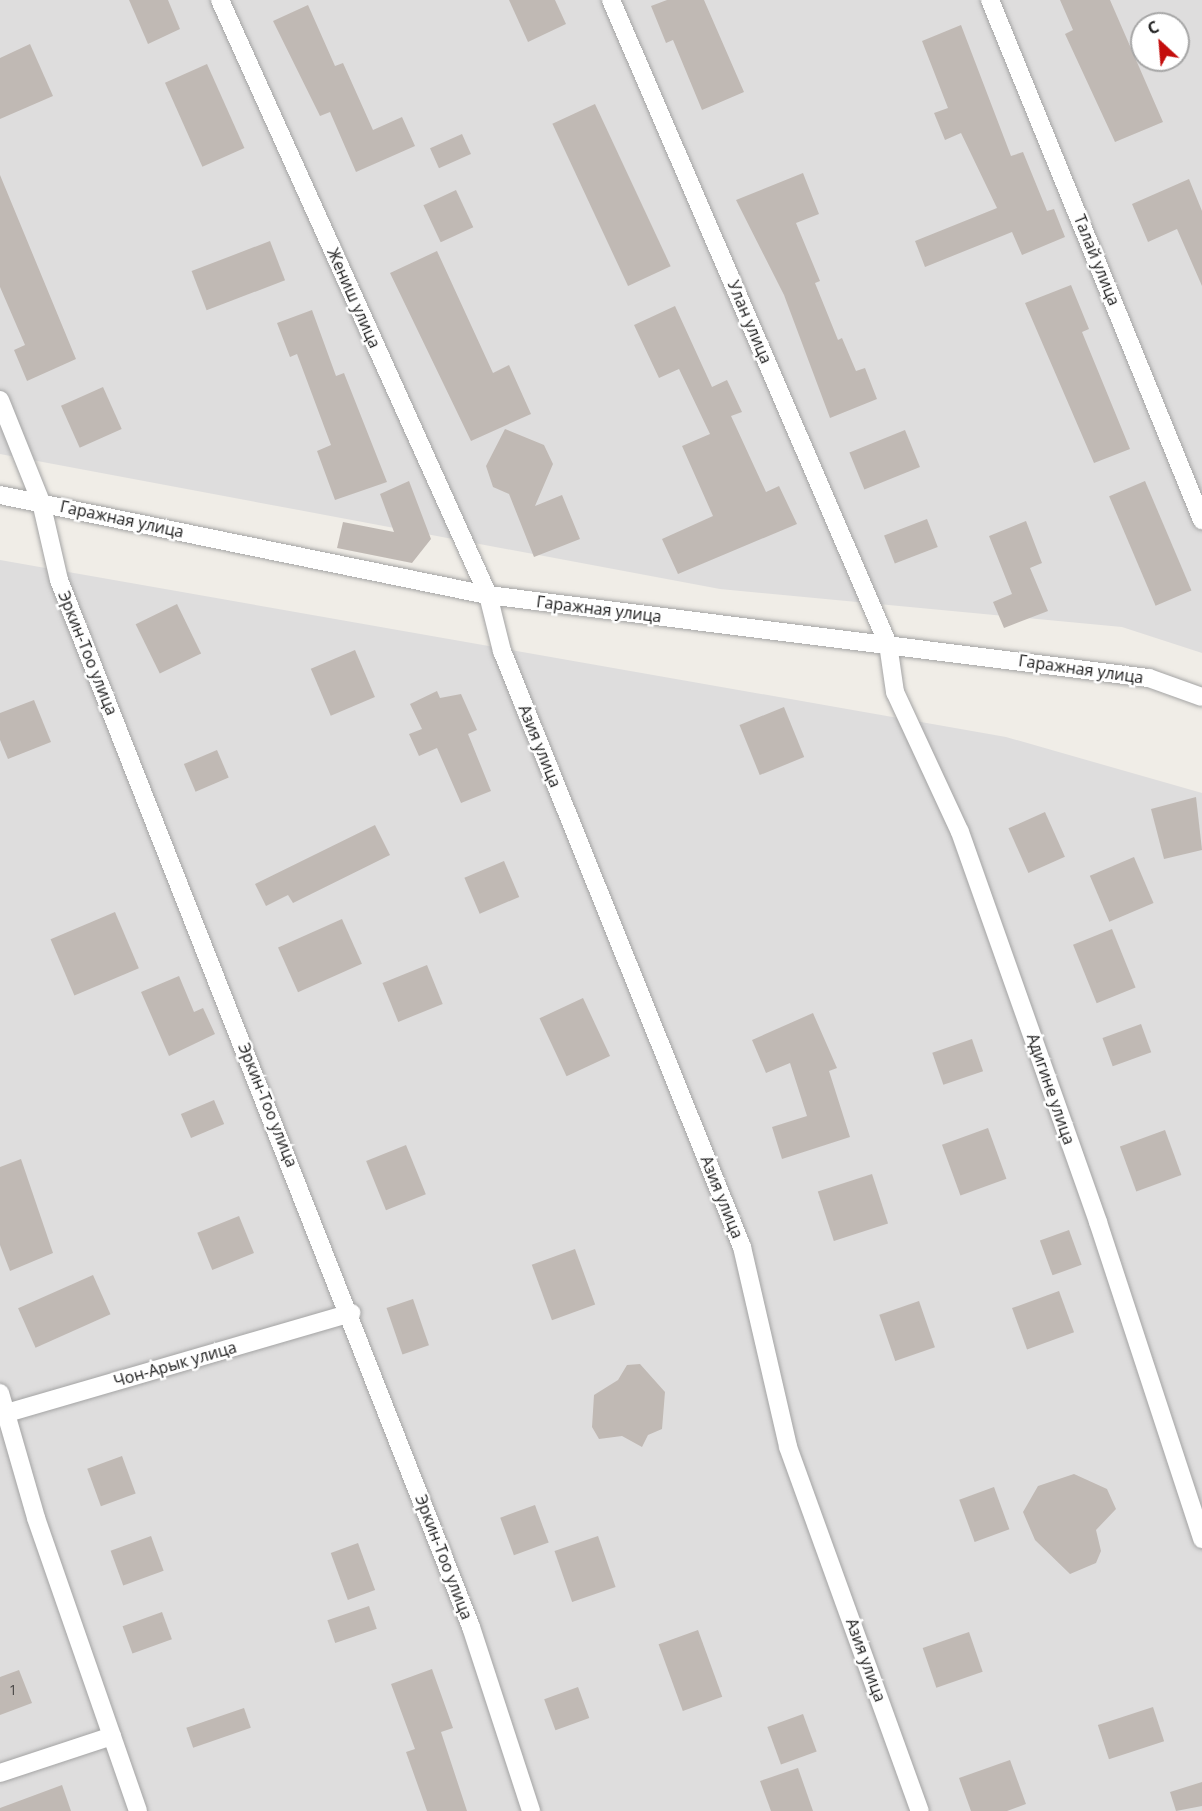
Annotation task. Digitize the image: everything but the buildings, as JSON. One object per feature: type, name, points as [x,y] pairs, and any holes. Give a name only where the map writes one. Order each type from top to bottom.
[{"type":"street","name":"Жениш улица","points":[[220,0],[488,595]]},
{"type":"street","name":"Улан улица","points":[[611,0],[888,644]]},
{"type":"street","name":"Талай улица","points":[[990,0],[1202,520]]},
{"type":"street","name":"Эркин-Тоо улица","points":[[0,400],[41,502],[60,580],[351,1313],[471,1627],[531,1811]]},
{"type":"street","name":"Гаражная улица","points":[[0,495],[488,595],[1149,678],[1202,697]]},
{"type":"street","name":"Азия улица","points":[[488,595],[502,651],[742,1247],[788,1447],[920,1811]]},
{"type":"street","name":"Адигине улица","points":[[888,644],[895,692],[960,832],[1098,1222],[1202,1539]]},
{"type":"street","name":"Чон-Арык улица","points":[[3,1414],[351,1313]]},
{"type":"street","points":[[0,1393],[3,1414],[138,1811]]},
{"type":"street","points":[[0,1773],[112,1736]]},
{"type":"shaded area","points":[[0,0],[1202,0],[1202,653],[1122,627],[720,589],[0,454]]},
{"type":"shaded area","points":[[0,560],[1006,737],[1202,793],[1202,1811],[0,1811]]}]
